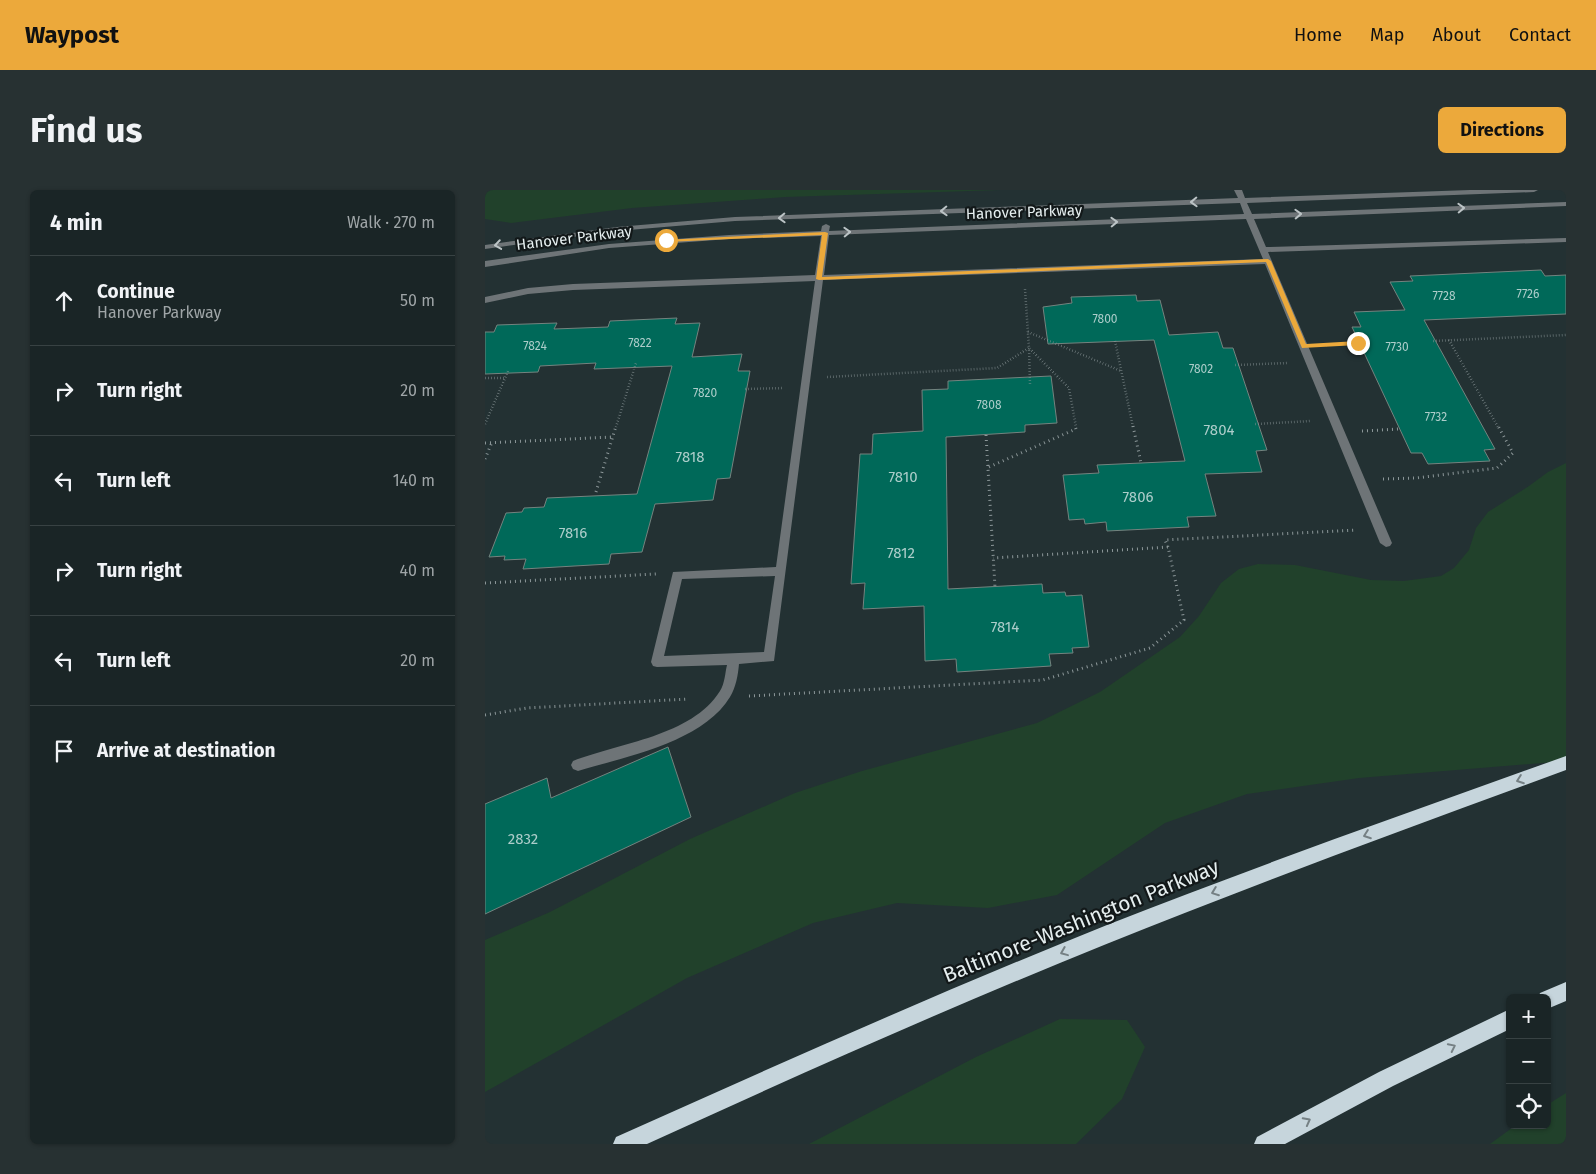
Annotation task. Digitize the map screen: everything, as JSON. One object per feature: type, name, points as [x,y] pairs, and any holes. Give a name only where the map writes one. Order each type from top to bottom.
[{"type":"highway","name":"Baltimore-Washington Parkway","points":[[623,1144],[882,1028],[1104,936],[1294,861],[1566,763]]},
{"type":"highway","points":[[1551,998],[1566,991]]},
{"type":"highway","points":[[1264,1144],[1386,1079],[1506,1021]]},
{"type":"street","points":[[1238,190],[1386,543]]},
{"type":"street","name":"Hanover Parkway","points":[[485,247],[671,223],[1534,190]]},
{"type":"street","name":"Hanover Parkway","points":[[485,264],[560,252],[666,240],[1566,204]]},
{"type":"street","points":[[781,570],[677,575],[657,662],[770,657],[827,216]]},
{"type":"street","points":[[1264,250],[1566,240]]},
{"type":"street","points":[[485,300],[528,291],[573,287],[1268,261]]},
{"type":"street","points":[[577,766],[685,730],[717,707],[727,691],[734,659]]},
{"type":"path","points":[[1024,271],[1030,384]]},
{"type":"path","points":[[1028,332],[1121,371]]},
{"type":"path","points":[[1433,341],[1566,335]]},
{"type":"path","points":[[1359,479],[1416,478],[1497,468],[1513,453],[1449,340]]},
{"type":"path","points":[[1115,341],[1141,464]]},
{"type":"path","points":[[1304,346],[1358,343]]},
{"type":"path","points":[[745,389],[997,368],[1029,348]]},
{"type":"path","points":[[989,467],[1075,429],[1069,388],[1029,348]]},
{"type":"path","points":[[1235,365],[1310,362]]},
{"type":"path","points":[[596,492],[635,363]]},
{"type":"path","points":[[485,424],[509,369]]},
{"type":"path","points":[[485,378],[505,378]]},
{"type":"path","points":[[1255,424],[1334,420]]},
{"type":"path","points":[[1339,432],[1399,429]]},
{"type":"path","points":[[986,434],[995,587]]},
{"type":"path","points":[[485,443],[613,437]]},
{"type":"path","points":[[485,458],[492,442]]},
{"type":"path","points":[[485,715],[527,708],[1043,680],[1150,648],[1184,620],[1165,540],[1379,529]]},
{"type":"path","points":[[993,558],[1168,547]]},
{"type":"path","points":[[485,583],[677,575]]},
{"type":"green space","points":[[485,190],[1001,190],[785,197],[632,208],[511,223],[485,219]]},
{"type":"green space","points":[[1566,463],[1566,761],[1359,778],[1247,794],[1165,823],[1057,895],[988,908],[897,903],[813,923],[687,978],[485,1092],[485,940],[550,912],[690,839],[795,793],[862,771],[1037,723],[1100,692],[1180,637],[1199,616],[1221,583],[1239,569],[1258,564],[1295,565],[1371,580],[1404,581],[1441,576],[1454,568],[1469,550],[1476,528],[1488,512],[1548,472]]},
{"type":"green space","points":[[1060,1019],[1127,1020],[1145,1047],[1122,1099],[1076,1144],[809,1144],[976,1057]]},
{"type":"green space","points":[[1566,1093],[1566,1144],[1490,1144],[1511,1129],[1551,1129],[1551,1102]]},
{"type":"building","points":[[1541,270],[1545,276],[1566,275],[1566,314],[1424,320],[1495,449],[1484,450],[1490,461],[1428,464],[1422,453],[1411,453],[1352,327],[1361,327],[1354,312],[1405,310],[1390,282],[1413,281],[1410,276]]},
{"type":"building","points":[[1136,295],[1137,301],[1160,300],[1169,335],[1218,332],[1223,348],[1233,348],[1267,450],[1256,451],[1262,472],[1205,474],[1216,516],[1187,517],[1189,527],[1107,531],[1106,522],[1085,524],[1084,519],[1069,520],[1063,475],[1099,473],[1097,465],[1185,461],[1154,340],[1048,344],[1043,307],[1072,303],[1071,297]]},
{"type":"building","points":[[677,318],[675,324],[700,323],[692,357],[742,354],[738,371],[750,371],[730,478],[717,479],[713,500],[655,504],[642,552],[611,554],[609,564],[523,569],[526,559],[504,560],[505,556],[489,557],[506,513],[522,512],[524,508],[544,507],[547,498],[637,494],[672,366],[594,369],[596,363],[540,366],[538,372],[485,374],[485,332],[494,332],[497,325],[557,323],[554,329],[608,327],[610,321]]},
{"type":"building","points":[[1051,376],[1057,423],[1025,425],[1025,432],[946,437],[948,589],[1042,584],[1043,593],[1065,592],[1066,596],[1082,595],[1089,647],[1072,648],[1073,653],[1049,654],[1051,666],[957,672],[956,659],[925,661],[924,606],[863,609],[865,583],[851,584],[860,454],[872,454],[873,434],[923,431],[922,390],[948,389],[948,381]]},
{"type":"building","points":[[668,747],[691,817],[485,914],[485,804],[547,778],[551,798]]},
{"type":"route","points":[[666,240],[825,233],[819,279],[1268,261],[1304,346],[1358,343]]}]
